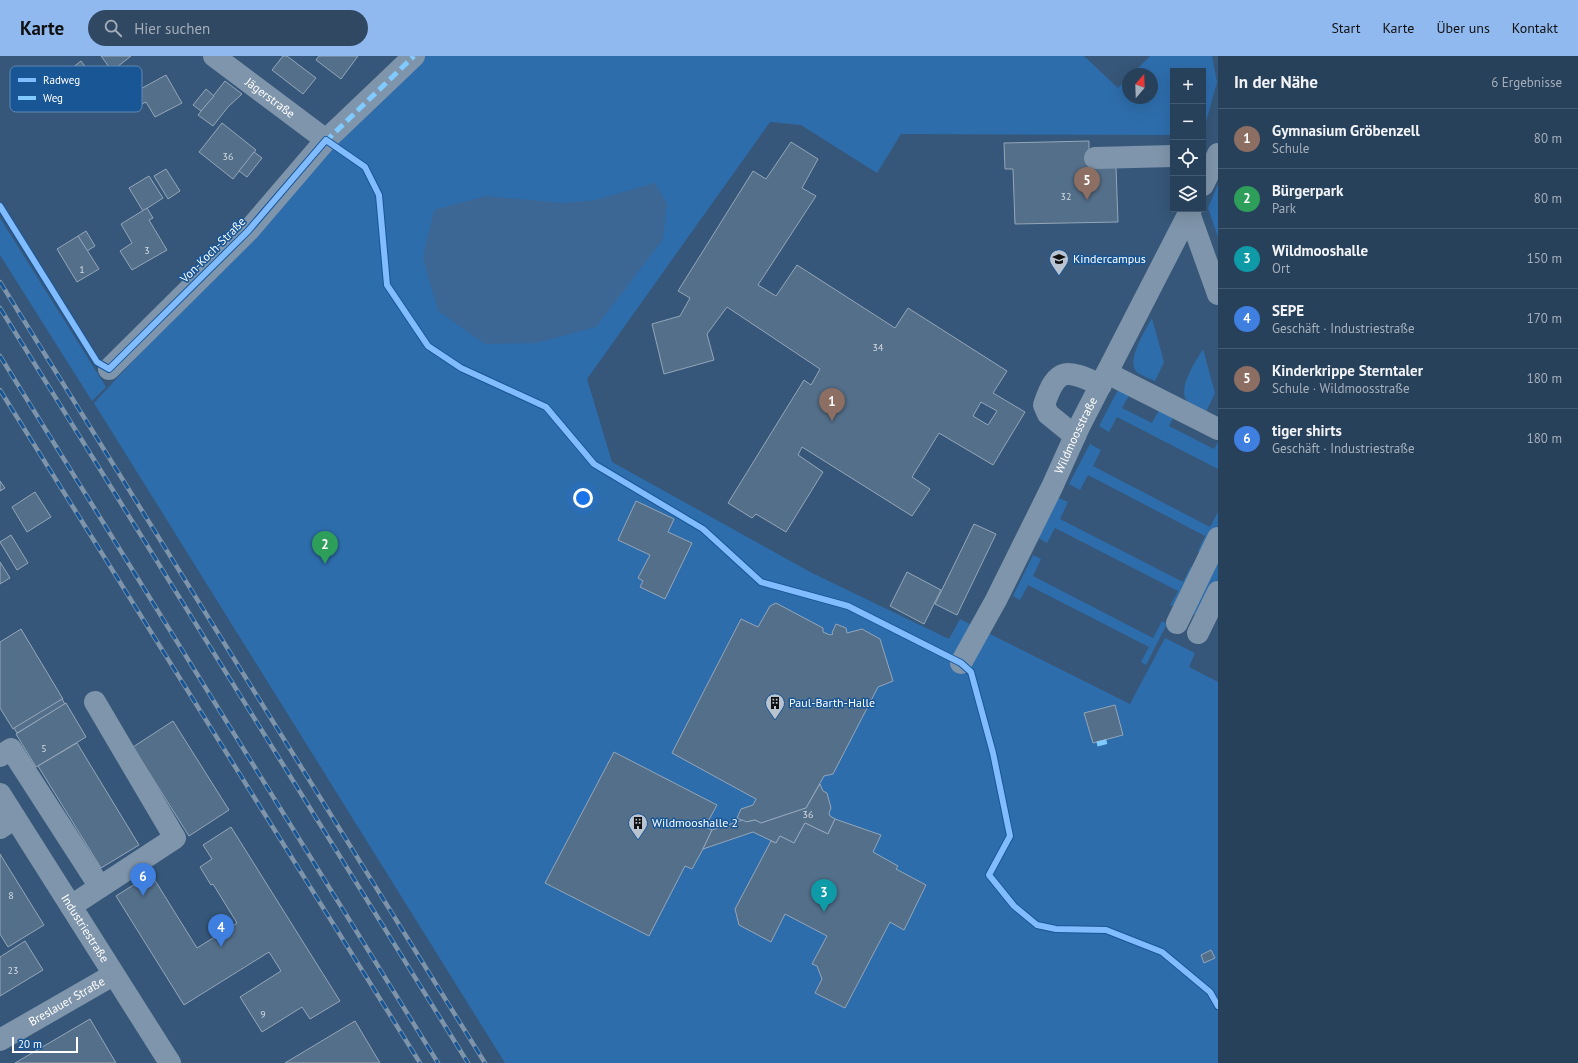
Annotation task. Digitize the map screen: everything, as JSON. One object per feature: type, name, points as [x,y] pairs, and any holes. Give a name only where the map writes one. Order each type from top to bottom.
[{"type":"street","name":"Jägerstraße","points":[[214,56],[326,140]]},
{"type":"street","name":"Von-Koch-Straße","points":[[109,369],[248,231],[326,140],[414,56]]},
{"type":"street","points":[[1206,155],[1218,153]]},
{"type":"street","points":[[1206,179],[1218,153]]},
{"type":"street","points":[[1095,158],[1170,156]]},
{"type":"street","name":"Wildmoosstraße","points":[[961,663],[996,600],[1052,487],[1075,436],[1189,212]]},
{"type":"street","points":[[1190,212],[1218,294]]},
{"type":"street","points":[[1075,436],[1048,414],[1044,405],[1053,382],[1063,374],[1079,374],[1104,379],[1218,429]]},
{"type":"street","points":[[1177,623],[1218,538]]},
{"type":"street","points":[[1198,633],[1218,592]]},
{"type":"street","points":[[71,906],[175,838],[95,702]]},
{"type":"street","points":[[0,756],[12,749],[100,887]]},
{"type":"street","name":"Industriestraße","points":[[0,794],[8,823],[71,906],[113,975],[170,1063]]},
{"type":"street","name":"Breslauer Straße","points":[[0,1040],[113,975]]},
{"type":"shaded area","points":[[425,56],[1084,56],[1118,88],[1122,84],[1122,104],[1158,104],[1158,68],[1138,68],[1150,56],[1212,56],[1217,82],[1206,122],[1206,68],[1170,68],[1170,135],[901,134],[877,173],[801,125],[770,122],[587,379],[612,462],[812,573],[949,639],[960,619],[1130,704],[1165,638],[1195,653],[1189,667],[1218,682],[1218,1063],[505,1063],[94,403],[329,148]]},
{"type":"shaded area","points":[[655,183],[667,204],[663,239],[596,327],[536,343],[485,344],[438,311],[423,258],[434,210],[486,196],[563,203],[595,200]]},
{"type":"shaded area","points":[[1218,184],[1218,237],[1208,208]]},
{"type":"shaded area","points":[[0,218],[106,387],[92,401],[0,255]]},
{"type":"shaded area","points":[[1152,318],[1164,362],[1155,381],[1138,373],[1134,368],[1133,361],[1141,338]]},
{"type":"shaded area","points":[[1203,349],[1215,393],[1206,412],[1187,401],[1184,389],[1192,367]]},
{"type":"shaded area","points":[[1120,386],[1131,392],[1122,408],[1152,423],[1159,410],[1173,418],[1169,426],[1214,449],[1218,442],[1218,469],[1117,417],[1109,432],[1099,426]]},
{"type":"shaded area","points":[[1090,444],[1101,450],[1093,466],[1210,527],[1218,512],[1218,525],[1203,554],[1198,551],[1205,536],[1088,475],[1080,490],[1069,484]]},
{"type":"shaded area","points":[[1057,497],[1068,502],[1060,519],[1183,582],[1191,566],[1194,572],[1177,604],[1170,606],[1178,591],[1055,528],[1047,543],[1037,537]]},
{"type":"shaded area","points":[[1218,552],[1218,579],[1201,615],[1192,614]]},
{"type":"shaded area","points":[[1033,555],[1041,559],[1033,576],[1153,638],[1162,621],[1167,624],[1146,665],[1141,662],[1149,647],[1028,585],[1020,600],[1013,596]]},
{"type":"building","points":[[101,56],[131,56],[118,66],[108,66]]},
{"type":"building","points":[[283,56],[287,56],[316,78],[303,94],[272,70]]},
{"type":"building","points":[[319,56],[358,56],[341,79],[316,60]]},
{"type":"building","points":[[81,61],[85,66],[75,66]]},
{"type":"building","points":[[166,75],[182,103],[155,117],[146,102],[142,104],[142,88]]},
{"type":"building","points":[[225,81],[242,94],[228,107],[213,126],[198,115]]},
{"type":"building","points":[[206,89],[214,96],[201,111],[193,105]]},
{"type":"building","points":[[222,123],[256,150],[233,179],[199,152]]},
{"type":"building","points":[[1089,141],[1089,168],[1116,167],[1118,222],[1015,224],[1013,169],[1005,169],[1004,143]]},
{"type":"building","points":[[791,142],[818,159],[802,188],[816,196],[758,285],[776,296],[797,265],[895,328],[908,308],[1007,371],[993,393],[1025,412],[993,465],[939,433],[912,477],[930,489],[912,516],[802,447],[798,455],[823,472],[786,532],[756,514],[752,518],[728,503],[804,380],[811,385],[820,369],[727,307],[707,334],[714,360],[664,374],[652,324],[680,316],[690,298],[678,291],[753,171],[766,179]],"holes":[[[981,402],[997,411],[988,425],[973,416]]]},
{"type":"building","points":[[254,152],[262,158],[247,177],[239,171]]},
{"type":"building","points":[[166,169],[180,191],[168,199],[154,176]]},
{"type":"building","points":[[149,176],[163,198],[143,211],[129,188]]},
{"type":"building","points":[[147,208],[153,218],[149,220],[167,250],[132,270],[120,251],[132,243],[121,224]]},
{"type":"building","points":[[86,231],[95,246],[87,251],[78,236]]},
{"type":"building","points":[[78,236],[99,269],[77,282],[57,249]]},
{"type":"building","points":[[0,481],[5,488],[0,491]]},
{"type":"building","points":[[35,492],[51,517],[27,532],[12,507]]},
{"type":"building","points":[[636,501],[674,519],[668,532],[692,543],[665,599],[640,587],[643,581],[638,578],[650,555],[618,540]]},
{"type":"building","points":[[974,524],[996,534],[957,615],[935,604]]},
{"type":"building","points":[[11,535],[28,563],[17,570],[0,542]]},
{"type":"building","points":[[0,562],[10,578],[0,584]]},
{"type":"building","points":[[907,572],[941,590],[924,624],[890,606]]},
{"type":"building","name":"Paul-Barth-Halle","points":[[776,603],[823,628],[823,632],[830,635],[833,634],[832,633],[836,624],[846,628],[847,633],[862,629],[880,639],[893,681],[878,687],[833,774],[824,776],[806,808],[761,823],[755,820],[746,822],[737,818],[741,809],[753,805],[756,799],[672,753],[741,619],[758,627],[770,606]]},
{"type":"building","points":[[21,629],[63,699],[13,729],[0,708],[0,642]]},
{"type":"building","points":[[62,699],[65,704],[17,733],[14,728]]},
{"type":"building","points":[[66,703],[86,737],[36,767],[16,734]]},
{"type":"building","points":[[1115,705],[1123,735],[1093,743],[1084,713]]},
{"type":"building","points":[[173,721],[229,810],[189,836],[133,747]]},
{"type":"building","points":[[77,743],[139,845],[101,868],[38,766]]},
{"type":"building","name":"Wildmooshalle 2","points":[[614,752],[717,805],[705,827],[712,830],[703,849],[692,869],[685,866],[649,936],[545,883]]},
{"type":"building","points":[[820,784],[823,791],[827,793],[831,808],[829,813],[830,816],[835,819],[828,834],[805,823],[794,843],[780,836],[776,843],[753,832],[703,849],[712,830],[743,820],[746,822],[755,820],[761,823],[806,808]]},
{"type":"building","points":[[835,819],[881,835],[873,852],[898,866],[896,869],[926,885],[904,930],[890,922],[845,1008],[815,993],[822,979],[817,966],[812,964],[827,936],[785,914],[771,942],[739,925],[735,909],[771,841],[776,843],[780,836],[794,843],[805,823],[828,834]]},
{"type":"building","points":[[231,827],[340,1001],[310,1019],[302,1007],[262,1032],[240,997],[281,971],[269,952],[184,1005],[116,896],[151,874],[197,948],[237,923],[213,884],[211,885],[200,867],[212,859],[203,845]]},
{"type":"building","points":[[0,854],[44,925],[8,947],[0,934]]},
{"type":"building","points":[[25,941],[43,970],[0,996],[0,957]]},
{"type":"building","points":[[1211,950],[1215,958],[1204,963],[1201,955]]},
{"type":"building","points":[[90,1019],[116,1063],[15,1063]]},
{"type":"building","points":[[355,1021],[380,1063],[285,1063]]},
{"type":"railway","points":[[0,282],[485,1063]]},
{"type":"railway","points":[[0,308],[468,1063]]},
{"type":"railway","points":[[0,356],[438,1063]]},
{"type":"railway","points":[[0,390],[420,1063]]},
{"type":"marked path","points":[[325,142],[414,56]]},
{"type":"marked path","points":[[1097,744],[1109,741]]},
{"type":"cycle path","points":[[0,206],[97,362],[109,369],[248,231],[326,140],[365,167],[379,195],[387,285],[428,346],[461,368],[546,407],[594,464],[703,529],[761,582],[848,606],[961,663],[971,672],[993,753],[1010,836],[989,875],[1014,906],[1037,925],[1056,929],[1106,930],[1162,952],[1210,992],[1218,1006]]},
{"type":"place","name":"Kinderkrippe Sterntaler","points":[[1087,200]]},
{"type":"place","name":"Kindercampus","points":[[1059,276]]},
{"type":"place","name":"Gymnasium Gröbenzell","points":[[832,421]]},
{"type":"place","name":"Bürgerpark","points":[[325,564]]},
{"type":"place","name":"Paul-Barth-Halle","points":[[775,720]]},
{"type":"place","name":"Wildmooshalle 2","points":[[638,840]]},
{"type":"place","name":"tiger shirts","points":[[143,896]]},
{"type":"place","name":"Wildmooshalle","points":[[824,912]]},
{"type":"place","name":"SEPE","points":[[221,947]]}]
